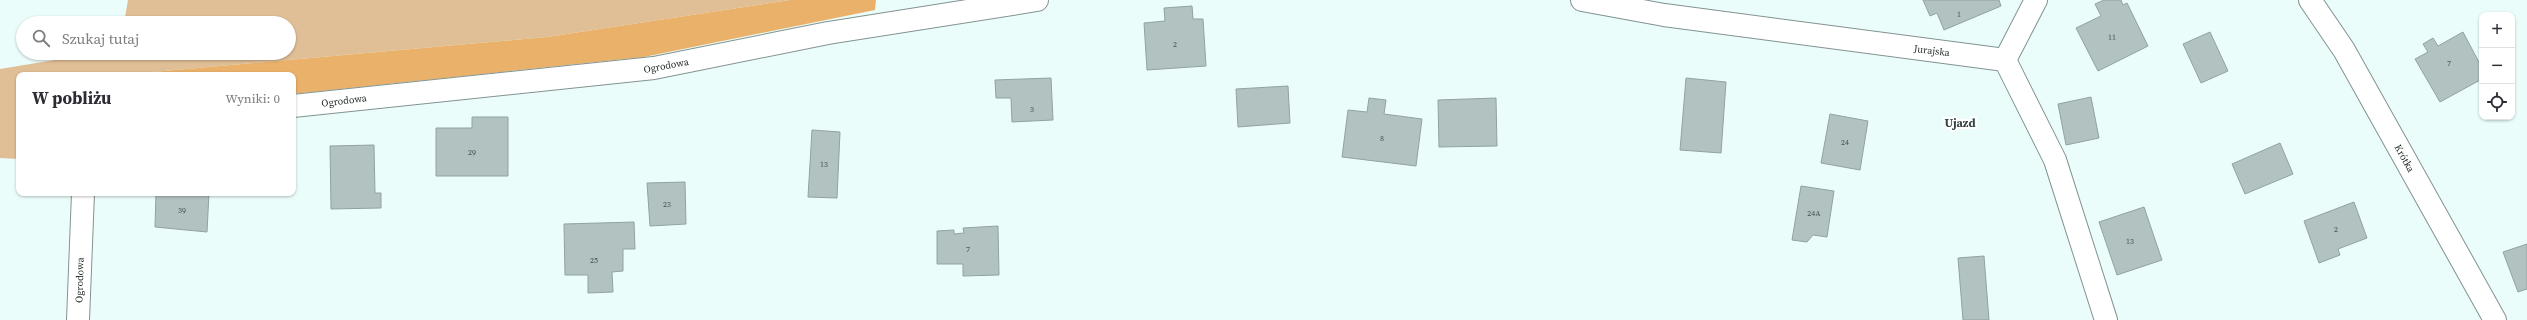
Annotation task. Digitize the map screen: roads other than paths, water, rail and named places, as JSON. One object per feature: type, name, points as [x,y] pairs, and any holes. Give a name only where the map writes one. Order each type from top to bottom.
[{"type":"street","name":"Ogrodowa","points":[[296,106],[654,68],[828,33],[1037,0]]},
{"type":"street","name":"Jurajska","points":[[1582,0],[1664,15],[2005,60]]},
{"type":"street","points":[[2036,0],[2005,60],[2055,160],[2106,320]]},
{"type":"street","name":"Krótka","points":[[2310,0],[2344,50],[2495,320]]},
{"type":"street","name":"Ogrodowa","points":[[78,320],[83,196]]},
{"type":"district","name":"Ujazd","points":[[1960,123]]}]
